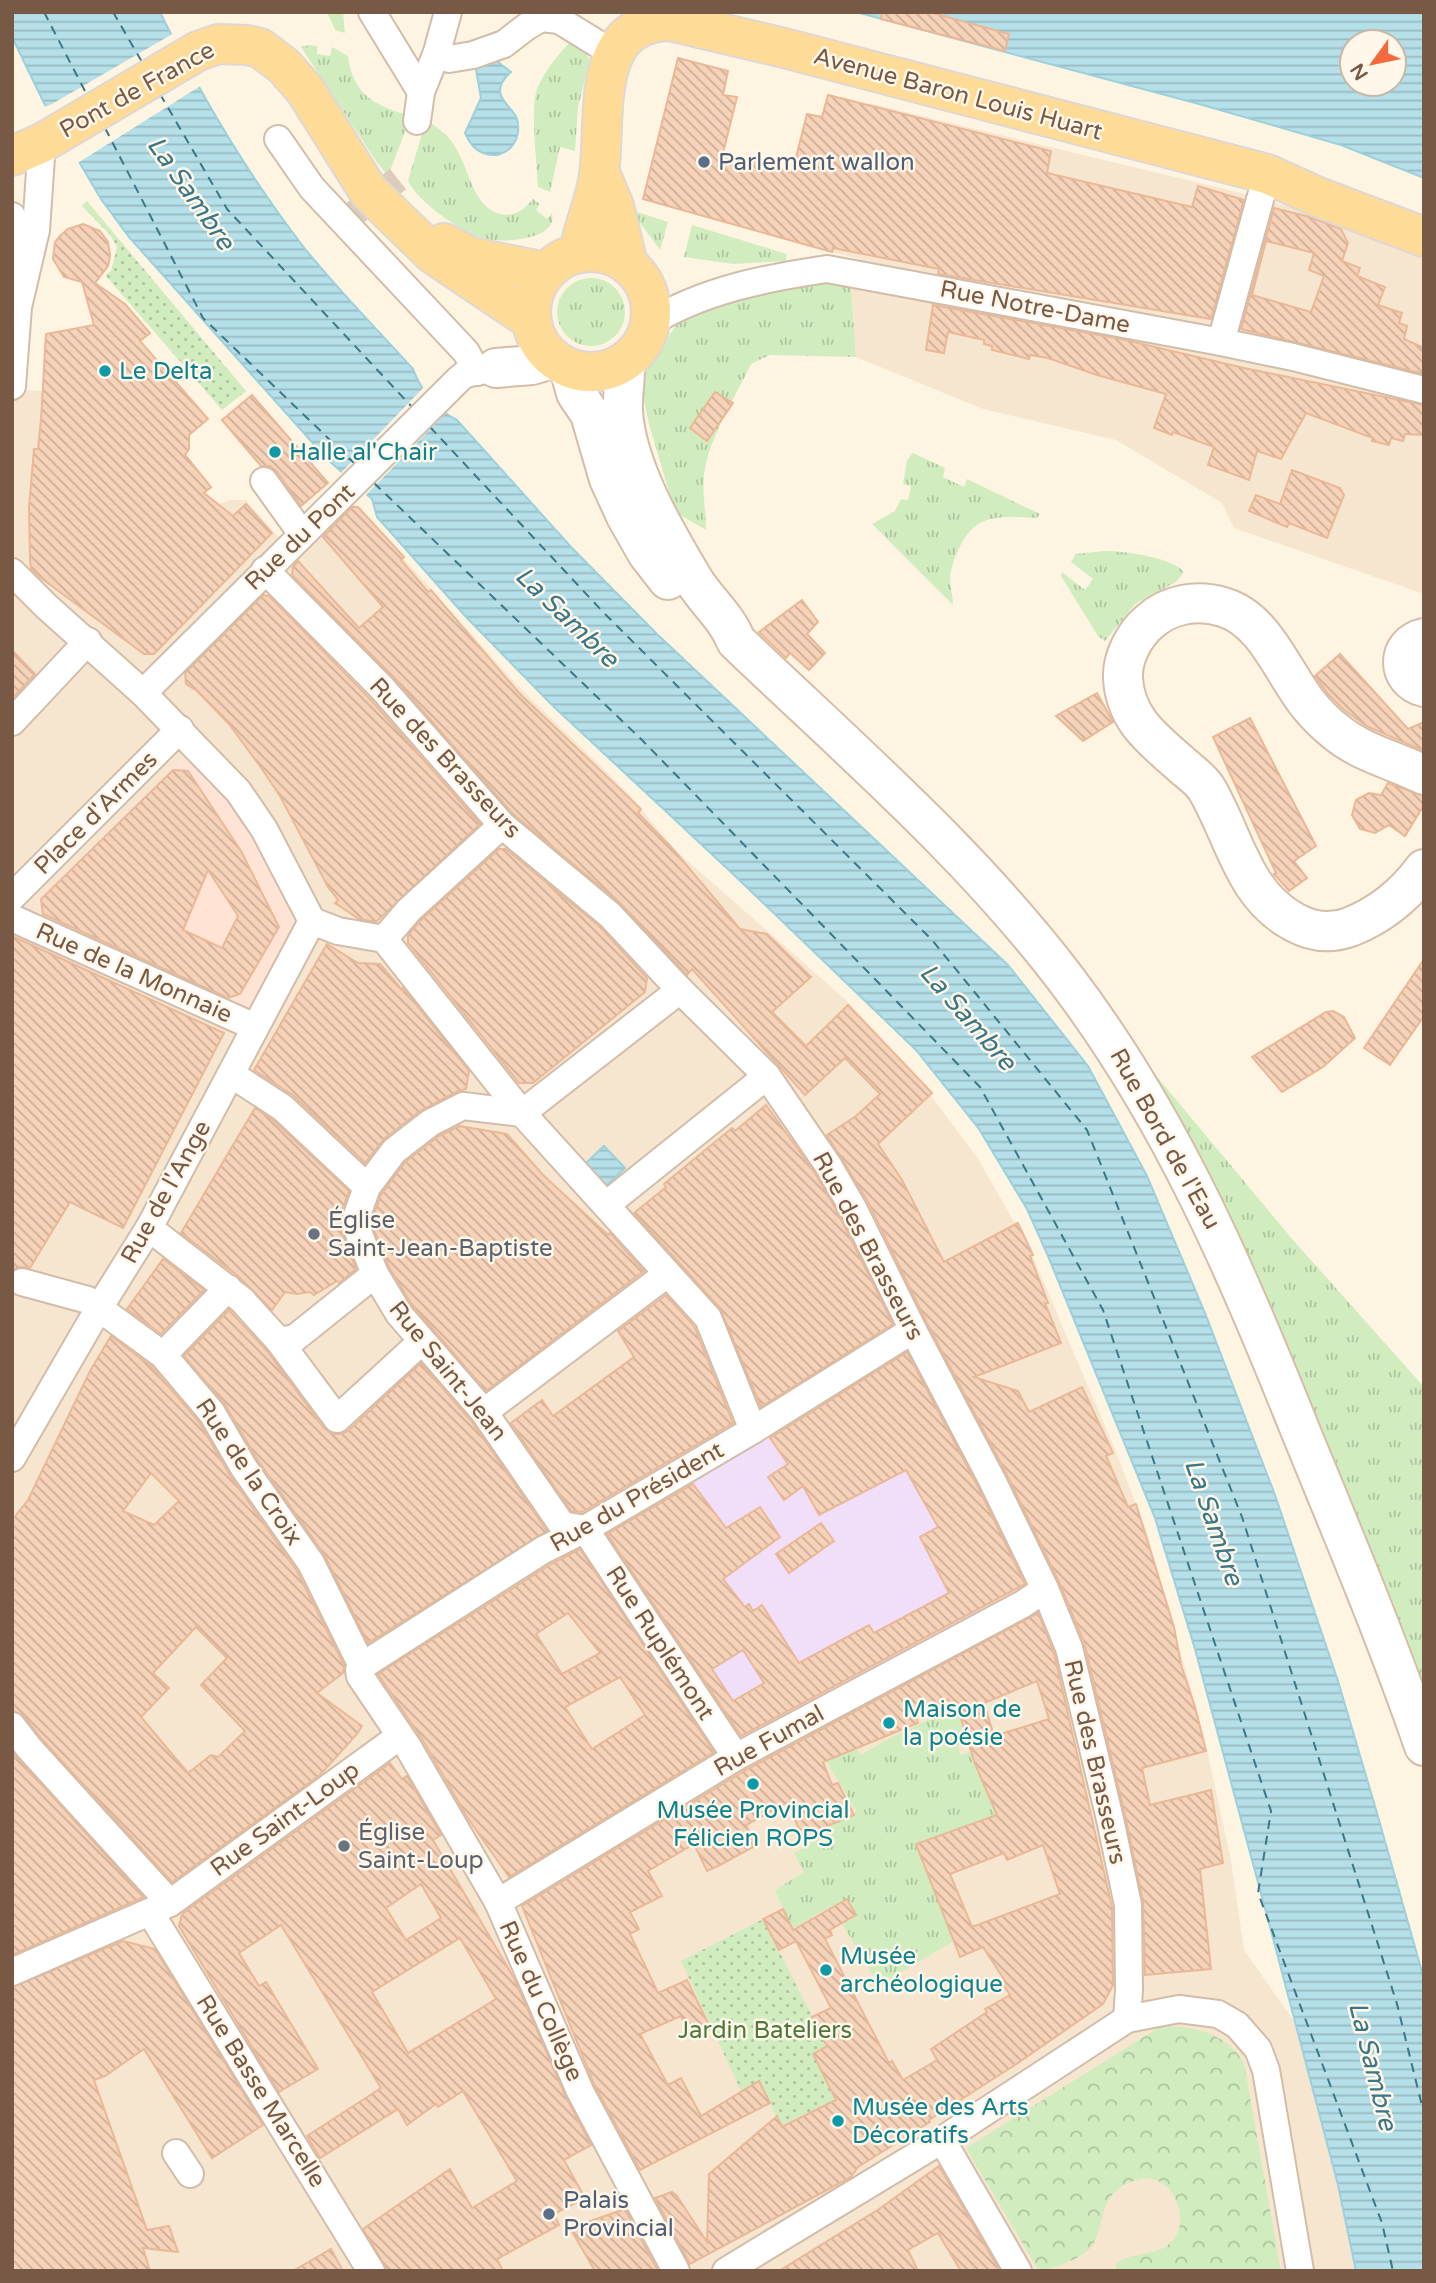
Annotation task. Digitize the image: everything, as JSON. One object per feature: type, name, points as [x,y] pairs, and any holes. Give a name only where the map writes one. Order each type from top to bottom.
[{"type":"main road","name":"Avenue Baron Louis Huart","points":[[579,253],[600,173],[605,91],[617,47],[643,25],[670,21],[784,48],[1267,174],[1318,197],[1424,237]]},
{"type":"main road","name":"Pont de France","points":[[22,144],[198,51],[218,44],[234,43],[260,48],[284,66],[305,90],[369,192],[412,233]]},
{"type":"main road","name":"Avenue Baron Louis Huart","points":[[600,173],[614,206],[628,264]]},
{"type":"main road","points":[[412,233],[434,238],[471,257],[545,272]]},
{"type":"main road","points":[[412,233],[433,254],[547,346],[594,372],[625,362],[642,344],[650,323],[651,309],[647,290],[637,273],[628,264],[605,253],[579,253],[561,259],[545,272],[533,294],[547,346]]},
{"type":"main road","name":"Rue du Pont","points":[[487,370],[547,346]]},
{"type":"main road","name":"Rue Bord de l'Eau","points":[[547,346],[590,414],[609,480],[647,553],[669,582],[722,638],[736,641]]},
{"type":"main road","name":"Rue Bord de l'Eau","points":[[625,362],[623,410],[631,454],[666,534],[701,593],[730,626],[736,641],[903,800],[992,890],[1072,987],[1147,1098],[1193,1182],[1240,1283],[1367,1594],[1424,1746]]},
{"type":"main road","points":[[1424,775],[1379,757],[1336,732],[1309,705],[1258,631],[1227,608],[1196,603],[1174,607],[1147,623],[1128,653],[1123,680],[1133,718],[1149,736],[1201,782],[1251,881],[1269,904],[1285,917],[1309,929],[1330,931],[1346,928],[1367,920],[1393,903],[1424,869]]},
{"type":"main road","points":[[1424,638],[1407,647],[1402,661],[1405,675],[1416,685],[1424,687]]},
{"type":"street","points":[[372,12],[421,92]]},
{"type":"street","points":[[417,121],[421,92],[437,52],[448,12]]},
{"type":"street","points":[[437,52],[449,59],[473,55],[504,44],[541,18],[559,20],[598,44]]},
{"type":"street","points":[[278,139],[312,188],[466,352],[487,370]]},
{"type":"street","points":[[12,386],[18,307],[36,230],[22,144]]},
{"type":"street","points":[[1221,342],[1267,174]]},
{"type":"street","points":[[12,216],[15,230],[12,273],[18,307]]},
{"type":"street","name":"Rue Notre-Dame","points":[[650,323],[670,311],[763,278],[827,269],[1221,342],[1424,390]]},
{"type":"street","name":"Rue du Pont","points":[[143,694],[444,393],[465,374],[487,370]]},
{"type":"street","points":[[264,481],[302,534]]},
{"type":"street","name":"Rue des Brasseurs","points":[[265,570],[382,688],[502,825],[610,915],[680,990],[767,1076],[828,1165],[879,1258],[913,1330],[992,1480],[1045,1588],[1069,1648],[1128,1905],[1127,2019]]},
{"type":"street","points":[[12,572],[180,729],[238,791],[264,829],[312,921],[338,930],[384,939],[522,1113],[708,1318],[753,1430]]},
{"type":"street","points":[[12,722],[88,641]]},
{"type":"street","name":"Place d'Armes","points":[[12,897],[180,729]]},
{"type":"street","points":[[384,939],[409,910],[502,825]]},
{"type":"street","name":"Rue de la Monnaie","points":[[12,918],[255,1027]]},
{"type":"street","name":"Rue de l'Ange","points":[[12,1458],[231,1074],[312,921]]},
{"type":"street","points":[[522,1113],[680,990]]},
{"type":"street","points":[[231,1074],[283,1108],[367,1187]]},
{"type":"street","points":[[606,1205],[767,1076]]},
{"type":"street","name":"Rue Saint-Jean","points":[[522,1113],[463,1105],[430,1123],[394,1151],[367,1187],[356,1218],[357,1229],[375,1274],[399,1314],[484,1412],[562,1525],[584,1529]]},
{"type":"street","points":[[141,1231],[242,1300],[279,1341],[337,1419],[421,1342]]},
{"type":"street","points":[[279,1341],[296,1338],[375,1274]]},
{"type":"street","points":[[484,1412],[667,1274]]},
{"type":"street","name":"Rue de la Croix","points":[[22,1282],[88,1300],[163,1354],[212,1413],[244,1468],[312,1563],[362,1666],[360,1676],[400,1736]]},
{"type":"street","points":[[163,1354],[228,1288]]},
{"type":"street","name":"Rue du Président","points":[[362,1666],[544,1550],[753,1430],[913,1330]]},
{"type":"street","name":"Rue Ruplémont","points":[[584,1529],[736,1757]]},
{"type":"street","name":"Rue Fumal","points":[[498,1902],[736,1757],[1023,1604],[1045,1588]]},
{"type":"street","name":"Rue Basse Marcelle","points":[[12,1726],[160,1908],[202,1995],[371,2271]]},
{"type":"street","name":"Rue Saint-Loup","points":[[12,1972],[160,1908],[271,1821],[400,1736]]},
{"type":"street","name":"Rue du Collège","points":[[400,1736],[498,1902],[580,2091],[676,2271]]},
{"type":"street","points":[[726,2271],[942,2140],[1127,2019],[1179,2009],[1218,2014],[1237,2025],[1258,2049],[1266,2070],[1300,2271]]},
{"type":"street","points":[[942,2140],[1018,2271]]},
{"type":"shaded area","points":[[868,103],[1241,193],[1342,222],[1424,255],[1424,594],[1234,528],[1222,503],[1116,440],[983,409],[856,357],[851,287],[859,259],[832,252]]},
{"type":"shaded area","points":[[12,390],[43,391],[209,509],[229,500],[246,500],[295,557],[354,503],[515,683],[628,793],[675,850],[845,999],[931,1090],[931,1096],[977,1157],[1014,1222],[1018,1222],[1114,1447],[1147,1532],[1204,1736],[1231,1861],[1244,1950],[1424,2206],[1424,2271],[12,2271]]},
{"type":"shaded area","points":[[189,753],[230,796],[261,841],[290,901],[294,920],[292,935],[250,1013],[41,920],[37,899]]},
{"type":"shaded area","points":[[897,1427],[969,1474],[974,1473],[984,1491],[954,1506],[962,1572],[983,1613],[736,1744],[711,1706],[728,1693],[698,1646],[671,1512],[700,1493],[692,1481],[768,1435],[799,1478]]},
{"type":"green space","points":[[327,12],[343,12],[345,33],[335,30]]},
{"type":"green space","points":[[572,40],[583,48],[590,60],[578,107],[575,151],[560,147],[550,192],[538,187],[535,97],[548,69]]},
{"type":"green space","points":[[317,46],[317,54],[330,56],[332,47],[348,56],[355,81],[368,97],[387,108],[411,116],[388,176],[301,47]]},
{"type":"green space","points":[[426,120],[451,141],[484,204],[501,214],[511,214],[523,209],[533,199],[540,204],[536,210],[547,219],[552,213],[552,222],[547,229],[528,238],[516,240],[486,239],[466,231],[442,216],[421,198],[408,181]]},
{"type":"green space","points":[[87,201],[246,391],[222,410],[105,275],[111,271],[117,247],[111,236],[82,206]]},
{"type":"green space","points":[[637,212],[668,222],[660,250],[638,220]]},
{"type":"green space","points":[[692,225],[787,254],[786,261],[733,264],[684,257]]},
{"type":"green space","points":[[591,278],[604,281],[615,288],[622,299],[625,312],[622,325],[615,336],[604,343],[591,346],[578,343],[567,336],[560,325],[557,312],[560,299],[567,288],[578,281]]},
{"type":"green space","points":[[816,280],[851,287],[856,357],[770,355],[751,364],[711,446],[704,475],[706,530],[675,512],[649,424],[641,387],[643,374],[679,321],[701,309]]},
{"type":"green space","points":[[913,453],[945,468],[943,477],[964,487],[967,479],[1040,514],[1037,518],[994,518],[976,526],[964,538],[951,571],[953,605],[872,524],[895,511],[901,499],[908,500],[911,486],[903,484],[907,460]]},
{"type":"green space","points":[[1105,551],[1158,559],[1169,562],[1184,572],[1176,582],[1136,603],[1105,641],[1098,636],[1061,576],[1062,572],[1085,590],[1093,579],[1071,562],[1076,554]]},
{"type":"green space","points":[[1133,1048],[1293,1240],[1424,1387],[1424,1698]]},
{"type":"green space","points":[[957,1706],[966,1742],[958,1746],[960,1755],[970,1752],[997,1815],[917,1845],[954,1941],[879,1985],[831,1906],[792,1929],[775,1890],[804,1872],[794,1853],[811,1844],[805,1835],[857,1812],[825,1759],[854,1744],[861,1755]]},
{"type":"green space","name":"Jardin Bateliers","points":[[763,1919],[827,2046],[813,2055],[838,2105],[780,2136],[780,2124],[759,2081],[741,2091],[681,1961]]},
{"type":"green space","points":[[1172,2026],[1213,2035],[1230,2046],[1244,2063],[1281,2271],[1115,2271],[1117,2263],[1123,2259],[1164,2247],[1177,2233],[1180,2222],[1175,2198],[1159,2182],[1148,2178],[1124,2185],[1110,2198],[1094,2243],[1085,2253],[1061,2265],[1039,2271],[966,2148],[1158,2028]]},
{"type":"water","name":"La Sambre","points":[[12,12],[160,12],[208,103],[281,217],[315,261],[413,369],[430,399],[442,411],[457,420],[571,547],[657,634],[1008,965],[1088,1066],[1147,1176],[1205,1313],[1275,1495],[1338,1681],[1424,1979],[1424,2271],[1356,2271],[1338,2185],[1269,1923],[1195,1649],[1155,1518],[1027,1209],[979,1129],[916,1050],[553,706],[467,618],[377,517],[372,499],[327,459],[129,237],[101,199],[44,103],[12,37]]},
{"type":"water","points":[[856,12],[1424,12],[1424,178],[1341,145]]},
{"type":"water","points":[[485,52],[511,72],[503,80],[500,91],[517,119],[518,127],[511,147],[505,152],[491,155],[477,150],[465,133],[481,98],[475,64]]},
{"type":"water","points":[[604,1146],[625,1168],[604,1188],[583,1166]]},
{"type":"pier","points":[[174,33],[202,85],[76,164],[42,108]]},
{"type":"pier","points":[[425,386],[448,411],[364,497],[340,474]]},
{"type":"building","points":[[882,12],[929,12],[1009,34],[1005,51],[881,19]]},
{"type":"building","points":[[678,58],[728,71],[723,95],[737,97],[723,153],[792,173],[807,114],[822,117],[828,95],[1051,151],[1047,173],[1192,207],[1198,186],[1244,200],[1211,319],[938,274],[939,269],[833,248],[832,252],[643,199]]},
{"type":"building","points":[[1274,208],[1310,217],[1341,229],[1348,243],[1342,261],[1360,268],[1357,276],[1385,287],[1378,305],[1402,313],[1399,323],[1407,326],[1404,339],[1424,348],[1424,374],[1241,329]],"holes":[[[1266,241],[1314,253],[1309,270],[1324,276],[1311,312],[1252,295]]]},
{"type":"building","points":[[83,224],[100,231],[108,242],[108,266],[95,283],[125,304],[150,333],[140,341],[208,419],[189,435],[189,449],[185,455],[211,487],[204,493],[233,516],[246,504],[272,533],[154,654],[144,654],[31,569],[29,507],[34,449],[38,449],[41,419],[46,334],[94,325],[82,282],[64,277],[53,259],[55,242],[61,235],[68,229]]},
{"type":"building","points":[[933,305],[1121,339],[1244,368],[1424,405],[1424,435],[1405,434],[1403,441],[1391,438],[1389,445],[1372,441],[1373,438],[1306,413],[1281,459],[1257,451],[1249,480],[1208,465],[1214,447],[1154,428],[1166,394],[1048,358],[1030,355],[1029,359],[992,350],[992,346],[984,344],[984,340],[948,332],[944,353],[926,350]]},
{"type":"building","points":[[715,392],[733,403],[707,441],[690,428]]},
{"type":"building","name":"Halle al'Chair","points":[[252,395],[328,483],[301,506],[277,472],[270,466],[261,466],[222,420]]},
{"type":"building","points":[[1292,470],[1340,488],[1344,495],[1327,538],[1289,523],[1287,527],[1249,511],[1256,495],[1280,504]]},
{"type":"building","points":[[352,507],[358,507],[404,557],[401,560],[428,592],[431,590],[519,693],[641,809],[638,813],[673,849],[740,929],[767,934],[811,977],[772,1012],[806,1046],[848,1005],[932,1093],[878,1144],[902,1180],[944,1262],[1018,1223],[1033,1255],[1030,1256],[1061,1343],[974,1377],[1018,1391],[1029,1412],[1082,1387],[1113,1453],[1106,1456],[1128,1507],[1136,1504],[1174,1627],[1181,1665],[1206,1751],[1142,1768],[1150,1805],[1211,1790],[1223,1863],[1200,1869],[1211,1969],[1145,1975],[1143,1902],[1084,1642],[1059,1582],[1006,1473],[927,1323],[867,1200],[827,1135],[856,1116],[880,1094],[845,1058],[805,1095],[692,969],[687,975],[620,903],[513,814],[394,678],[292,575],[293,567],[298,561],[359,628],[383,607],[323,537]]},
{"type":"building","points":[[263,595],[269,596],[370,699],[480,824],[376,922],[359,919],[335,903],[338,900],[328,887],[280,796],[262,769],[229,724],[197,691],[186,684],[185,673]]},
{"type":"building","points":[[802,600],[818,622],[807,634],[825,653],[809,670],[790,653],[786,658],[759,632]]},
{"type":"building","points":[[12,650],[35,674],[12,699]]},
{"type":"building","points":[[1340,654],[1408,729],[1424,722],[1424,751],[1366,726],[1328,694],[1315,676]]},
{"type":"building","points":[[1097,693],[1113,722],[1083,741],[1056,716]]},
{"type":"building","points":[[1250,718],[1316,846],[1294,861],[1307,878],[1289,891],[1274,874],[1276,873],[1213,737]]},
{"type":"building","points":[[173,770],[188,771],[241,851],[279,927],[240,994],[228,998],[43,914],[41,899]],"holes":[[[208,870],[238,916],[222,948],[183,930]]]},
{"type":"building","points":[[1388,783],[1424,796],[1424,805],[1405,836],[1389,825],[1375,833],[1360,829],[1352,815],[1356,800],[1369,793],[1381,795]]},
{"type":"building","points":[[499,849],[506,849],[599,926],[647,978],[645,992],[533,1083],[519,1083],[408,943],[408,935],[420,921]]},
{"type":"building","points":[[12,936],[224,1033],[123,1228],[70,1202],[30,1268],[19,1267],[12,1270]]},
{"type":"building","points":[[327,944],[358,963],[380,964],[403,991],[403,988],[469,1071],[466,1089],[420,1111],[384,1139],[365,1163],[294,1096],[254,1070]]},
{"type":"building","points":[[1424,959],[1424,1016],[1390,1065],[1364,1048]]},
{"type":"building","points":[[1333,1011],[1344,1017],[1355,1038],[1323,1067],[1282,1092],[1252,1057],[1326,1012]]},
{"type":"building","points":[[766,1105],[815,1173],[893,1324],[761,1407],[720,1308],[634,1213],[666,1187],[664,1184],[732,1128],[735,1131]]},
{"type":"building","points":[[255,1108],[273,1120],[349,1191],[341,1213],[341,1230],[356,1269],[339,1283],[337,1281],[314,1295],[310,1292],[285,1292],[272,1310],[238,1276],[181,1233]]},
{"type":"building","points":[[459,1126],[507,1134],[543,1175],[608,1235],[610,1233],[644,1271],[486,1391],[412,1305],[389,1267],[372,1225],[381,1195],[405,1162],[439,1136]]},
{"type":"building","points":[[163,1259],[204,1290],[161,1334],[127,1309]]},
{"type":"building","points":[[666,1295],[694,1326],[733,1423],[582,1512],[571,1511],[511,1423],[542,1400],[553,1416],[634,1357],[618,1331]]},
{"type":"building","points":[[229,1310],[267,1351],[324,1428],[332,1434],[348,1431],[421,1363],[472,1422],[547,1531],[368,1643],[324,1554],[257,1459],[224,1403],[184,1356]]},
{"type":"building","points":[[111,1336],[152,1367],[199,1422],[231,1477],[297,1571],[344,1665],[343,1673],[317,1693],[362,1726],[320,1775],[172,1882],[24,1716],[12,1711],[12,1520],[28,1500],[90,1371]],"holes":[[[151,1473],[179,1501],[154,1525],[123,1511]],[[196,1627],[227,1658],[201,1685],[245,1731],[218,1757],[211,1755],[188,1773],[141,1717],[169,1688],[153,1673]]]},
{"type":"building","points":[[907,1352],[1025,1584],[741,1736],[607,1534],[693,1484],[726,1528],[760,1507],[780,1537],[723,1579],[745,1607],[749,1604],[753,1611],[762,1605],[799,1663],[869,1625],[874,1633],[949,1593],[920,1537],[938,1527],[906,1470],[819,1515],[803,1486],[784,1500],[768,1477],[788,1464],[770,1438]],"holes":[[[743,1650],[764,1683],[733,1701],[712,1669]]]},
{"type":"building","points":[[821,1523],[834,1541],[789,1573],[776,1554]]},
{"type":"building","points":[[580,1549],[714,1752],[509,1877],[467,1817],[422,1739],[378,1674],[551,1564]],"holes":[[[568,1613],[600,1653],[562,1674],[536,1634]],[[620,1677],[645,1715],[592,1749],[565,1707]]]},
{"type":"building","points":[[1038,1613],[1054,1653],[1112,1907],[1113,1985],[1103,2004],[929,2120],[930,2122],[858,2167],[851,2177],[690,2264],[655,2198],[672,2192],[677,2196],[707,2242],[709,2174],[777,2116],[782,2127],[836,2100],[813,2054],[827,2046],[812,2017],[831,2008],[796,1941],[779,1950],[763,1919],[783,1909],[793,1930],[847,1899],[856,1915],[830,1930],[832,1935],[825,1939],[889,2063],[892,2061],[903,2080],[937,2060],[931,2049],[987,2012],[985,2009],[1010,1995],[1002,1983],[1005,1981],[983,1947],[960,1957],[916,1844],[997,1815],[975,1764],[957,1706],[952,1708],[948,1699],[916,1716],[918,1723],[823,1762],[832,1785],[838,1783],[854,1815],[803,1836],[786,1803],[746,1825],[755,1846],[720,1865],[707,1871],[694,1844],[648,1871],[662,1896],[630,1912],[639,1929],[630,1934],[658,1993],[687,1980],[711,2029],[692,2039],[681,2016],[640,2034],[668,2085],[681,2078],[701,2116],[759,2081],[770,2103],[640,2170],[594,2084],[522,1906],[744,1771]],"holes":[[[1037,1681],[1049,1719],[994,1736],[984,1703]],[[1043,1845],[1060,1894],[972,1927],[950,1874],[1004,1853],[1007,1860]]]},
{"type":"building","points":[[12,1752],[144,1897],[12,1955]]},
{"type":"building","points":[[390,1763],[402,1779],[407,1776],[441,1835],[433,1840],[514,1978],[566,2097],[591,2145],[564,2160],[585,2198],[554,2214],[559,2225],[497,2259],[503,2271],[388,2271],[363,2229],[450,2169],[472,2208],[517,2181],[463,2091],[438,2107],[436,2104],[407,2125],[398,2109],[320,2158],[307,2136],[381,2088],[281,1925],[239,1953],[259,1986],[266,1982],[318,2069],[279,2092],[179,1926],[182,1914]],"holes":[[[421,1884],[441,1918],[406,1940],[386,1908]],[[460,1938],[496,1999],[408,2053],[372,1992]]]},
{"type":"building","points":[[123,1941],[155,1949],[263,2125],[212,2158],[144,2049],[105,2076],[94,2080],[147,2230],[169,2226],[178,2252],[143,2248],[150,2271],[12,2271],[12,1987]]},
{"type":"building","points":[[939,2166],[1000,2271],[961,2271],[938,2233],[908,2250],[918,2271],[779,2271],[879,2209]]},
{"type":"building","points":[[625,2209],[658,2271],[595,2271],[570,2228]]},
{"type":"building","points":[[331,2249],[343,2271],[293,2271]]},
{"type":"ferry route","points":[[44,12],[87,95]]},
{"type":"ferry route","points":[[113,12],[142,62]]},
{"type":"ferry route","points":[[160,94],[227,209],[412,407]]},
{"type":"ferry route","points":[[105,128],[203,318],[355,464]]},
{"type":"ferry route","points":[[430,427],[604,613],[932,940],[1087,1130],[1242,1517],[1397,2004],[1424,2114]]},
{"type":"ferry route","points":[[374,483],[642,740],[980,1087],[1103,1310],[1271,1811],[1258,1893],[1382,2223],[1393,2271]]},
{"type":"tunnel","points":[[351,216],[398,179]]},
{"type":"place","name":"Parlement wallon","points":[[704,162]]},
{"type":"place","name":"Le Delta","points":[[105,371]]},
{"type":"place","name":"Halle al'Chair","points":[[275,452]]},
{"type":"place","name":"Église Saint-Jean-Baptiste","points":[[314,1234]]},
{"type":"place","name":"Maison de la poésie","points":[[889,1723]]},
{"type":"place","name":"Musée Provincial Félicien ROPS","points":[[753,1784]]},
{"type":"place","name":"Église Saint-Loup","points":[[344,1846]]},
{"type":"place","name":"Musée archéologique","points":[[826,1970]]},
{"type":"place","name":"Musée des Arts Décoratifs","points":[[838,2121]]},
{"type":"place","name":"Palais Provincial","points":[[549,2214]]}]
